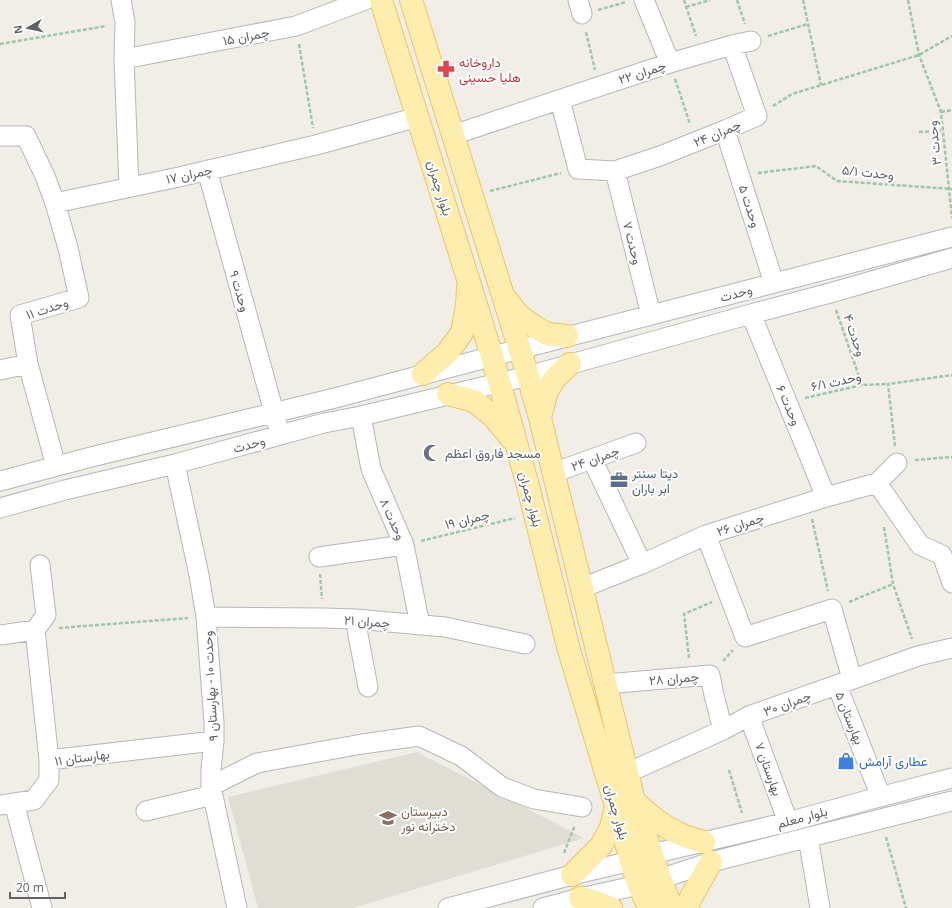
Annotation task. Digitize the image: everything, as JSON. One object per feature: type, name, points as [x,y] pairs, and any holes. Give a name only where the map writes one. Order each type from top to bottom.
[{"type":"main road","name":"بلوار چمران","points":[[381,0],[500,382],[535,513],[569,650],[625,803],[652,854],[660,880],[672,908]]},
{"type":"main road","name":"بلوار چمران","points":[[411,0],[520,349],[540,418],[627,773],[625,803],[631,861],[649,908]]},
{"type":"main road","points":[[423,374],[447,353],[462,332],[467,305],[468,277]]},
{"type":"main road","points":[[503,295],[518,314],[532,325],[547,334],[567,336]]},
{"type":"main road","points":[[540,418],[547,391],[555,378],[570,364]]},
{"type":"main road","points":[[448,394],[474,401],[493,416],[517,445]]},
{"type":"main road","points":[[563,877],[601,846],[625,803],[653,818],[708,852],[689,901],[688,908]]},
{"type":"main road","points":[[631,861],[652,854]]},
{"type":"main road","points":[[639,885],[660,880]]},
{"type":"main road","points":[[580,898],[611,908]]},
{"type":"street","points":[[121,0],[125,22],[124,59],[129,187]]},
{"type":"street","name":"چمران ۱۵","points":[[124,59],[296,26],[365,0]]},
{"type":"street","points":[[644,0],[670,63]]},
{"type":"street","name":"چمران ۲۲","points":[[453,135],[670,63],[751,41]]},
{"type":"street","points":[[732,45],[757,116]]},
{"type":"street","points":[[560,100],[578,169]]},
{"type":"street","name":"چمران ۱۷","points":[[55,203],[316,145],[418,116]]},
{"type":"street","name":"چمران ۲۴","points":[[578,169],[615,171],[660,156],[757,116]]},
{"type":"street","name":"وحدت ۵","points":[[725,130],[774,283]]},
{"type":"street","points":[[0,136],[26,136],[45,176],[55,203]]},
{"type":"street","name":"وحدت ۹","points":[[206,170],[280,435]]},
{"type":"street","name":"وحدت ۷","points":[[615,171],[651,315]]},
{"type":"street","name":"وحدت ۱۱","points":[[55,203],[80,298],[20,315],[28,364],[56,466]]},
{"type":"street","name":"وحدت","points":[[0,481],[210,427],[335,398],[567,336],[952,237]]},
{"type":"street","name":"وحدت","points":[[0,508],[65,490],[175,464],[324,423],[361,416],[528,376],[952,258]]},
{"type":"street","name":"وحدت ۶","points":[[751,314],[826,497]]},
{"type":"street","points":[[0,370],[28,364]]},
{"type":"street","name":"وحدت ۸","points":[[361,416],[371,469],[404,545],[420,625]]},
{"type":"street","points":[[210,427],[217,452]]},
{"type":"street","name":"چمران ۲۴","points":[[553,473],[636,443]]},
{"type":"street","points":[[592,459],[642,564]]},
{"type":"street","name":"چمران ۲۶","points":[[582,588],[642,564],[706,535],[808,502],[877,482],[897,463]]},
{"type":"street","name":"وحدت ۱۰ - بهارستان ۹","points":[[175,464],[199,575],[206,617],[213,704],[214,741],[211,769],[212,791],[237,908]]},
{"type":"street","points":[[877,482],[920,545],[942,555],[952,583]]},
{"type":"street","points":[[706,535],[745,637],[832,609]]},
{"type":"street","points":[[319,557],[404,545]]},
{"type":"street","points":[[40,566],[46,615],[35,630],[49,760]]},
{"type":"street","name":"بهارستان ۵","points":[[832,609],[844,682],[874,798],[876,820]]},
{"type":"street","name":"چمران ۲۱","points":[[206,617],[355,619],[445,627],[525,644]]},
{"type":"street","points":[[355,619],[368,687]]},
{"type":"street","points":[[0,635],[35,630]]},
{"type":"street","name":"چمران ۳۰","points":[[627,773],[723,730],[749,716],[918,656],[952,648]]},
{"type":"street","name":"چمران ۲۸","points":[[606,684],[710,675],[723,730]]},
{"type":"street","name":"بهارستان ۷","points":[[749,716],[788,822]]},
{"type":"street","points":[[146,810],[212,791],[257,764],[362,744],[419,736],[461,756],[502,787],[534,799],[582,807]]},
{"type":"street","name":"بهارستان ۱۱","points":[[42,908],[7,804],[34,800],[49,780],[49,760],[214,741]]},
{"type":"street","name":"بلوار معلم","points":[[660,880],[747,831],[788,822],[952,778]]},
{"type":"street","name":"بلوار معلم","points":[[652,854],[708,852],[808,837],[952,801]]},
{"type":"street","points":[[808,837],[820,908]]},
{"type":"street","points":[[448,908],[563,877],[631,861]]},
{"type":"street","points":[[543,908],[639,885]]},
{"type":"path","points":[[599,86],[580,7],[633,0]]},
{"type":"path","points":[[684,0],[702,54]]},
{"type":"path","points":[[686,7],[710,0]]},
{"type":"path","points":[[737,0],[751,41],[808,24]]},
{"type":"path","points":[[803,0],[821,85]]},
{"type":"path","name":"وحدت ۳","points":[[908,0],[919,55],[941,112],[951,189],[952,218]]},
{"type":"path","points":[[0,44],[125,22]]},
{"type":"path","points":[[296,26],[316,145]]},
{"type":"path","name":"چمران ۲۴","points":[[757,116],[792,94],[919,55],[952,36]]},
{"type":"path","points":[[670,63],[696,142]]},
{"type":"path","points":[[941,112],[952,110]]},
{"type":"path","points":[[919,132],[943,131]]},
{"type":"path","name":"وحدت ۵/۱","points":[[740,176],[816,166],[837,181],[951,189]]},
{"type":"path","points":[[472,196],[578,169]]},
{"type":"path","name":"وحدت ۴","points":[[830,293],[862,385]]},
{"type":"path","name":"وحدت ۶/۱","points":[[788,402],[862,385],[888,384],[952,375]]},
{"type":"path","points":[[888,384],[897,463],[952,456]]},
{"type":"path","points":[[808,502],[832,609],[893,584]]},
{"type":"path","name":"چمران ۱۹","points":[[404,545],[535,513]]},
{"type":"path","points":[[883,521],[893,584],[918,656]]},
{"type":"path","points":[[319,557],[324,618]]},
{"type":"path","points":[[691,677],[684,614],[729,595]]},
{"type":"path","points":[[35,630],[206,617]]},
{"type":"path","points":[[710,675],[745,637]]},
{"type":"path","points":[[730,770],[747,831]]},
{"type":"path","points":[[563,877],[582,807]]},
{"type":"path","points":[[876,820],[906,908]]},
{"type":"shaded area","name":"دبیرستان دخترانه نور","points":[[417,752],[584,838],[353,908],[258,908],[228,797]]},
{"type":"place","name":"داروخانه هلیا حسینی","points":[[446,69]]},
{"type":"place","name":"مسجد فاروق اعظم","points":[[432,453]]},
{"type":"place","name":"دیتا سنتر ابر باران","points":[[619,480]]},
{"type":"place","name":"عطاری آرامش","points":[[846,761]]},
{"type":"place","name":"دبیرستان دخترانه نور","points":[[388,818]]}]
